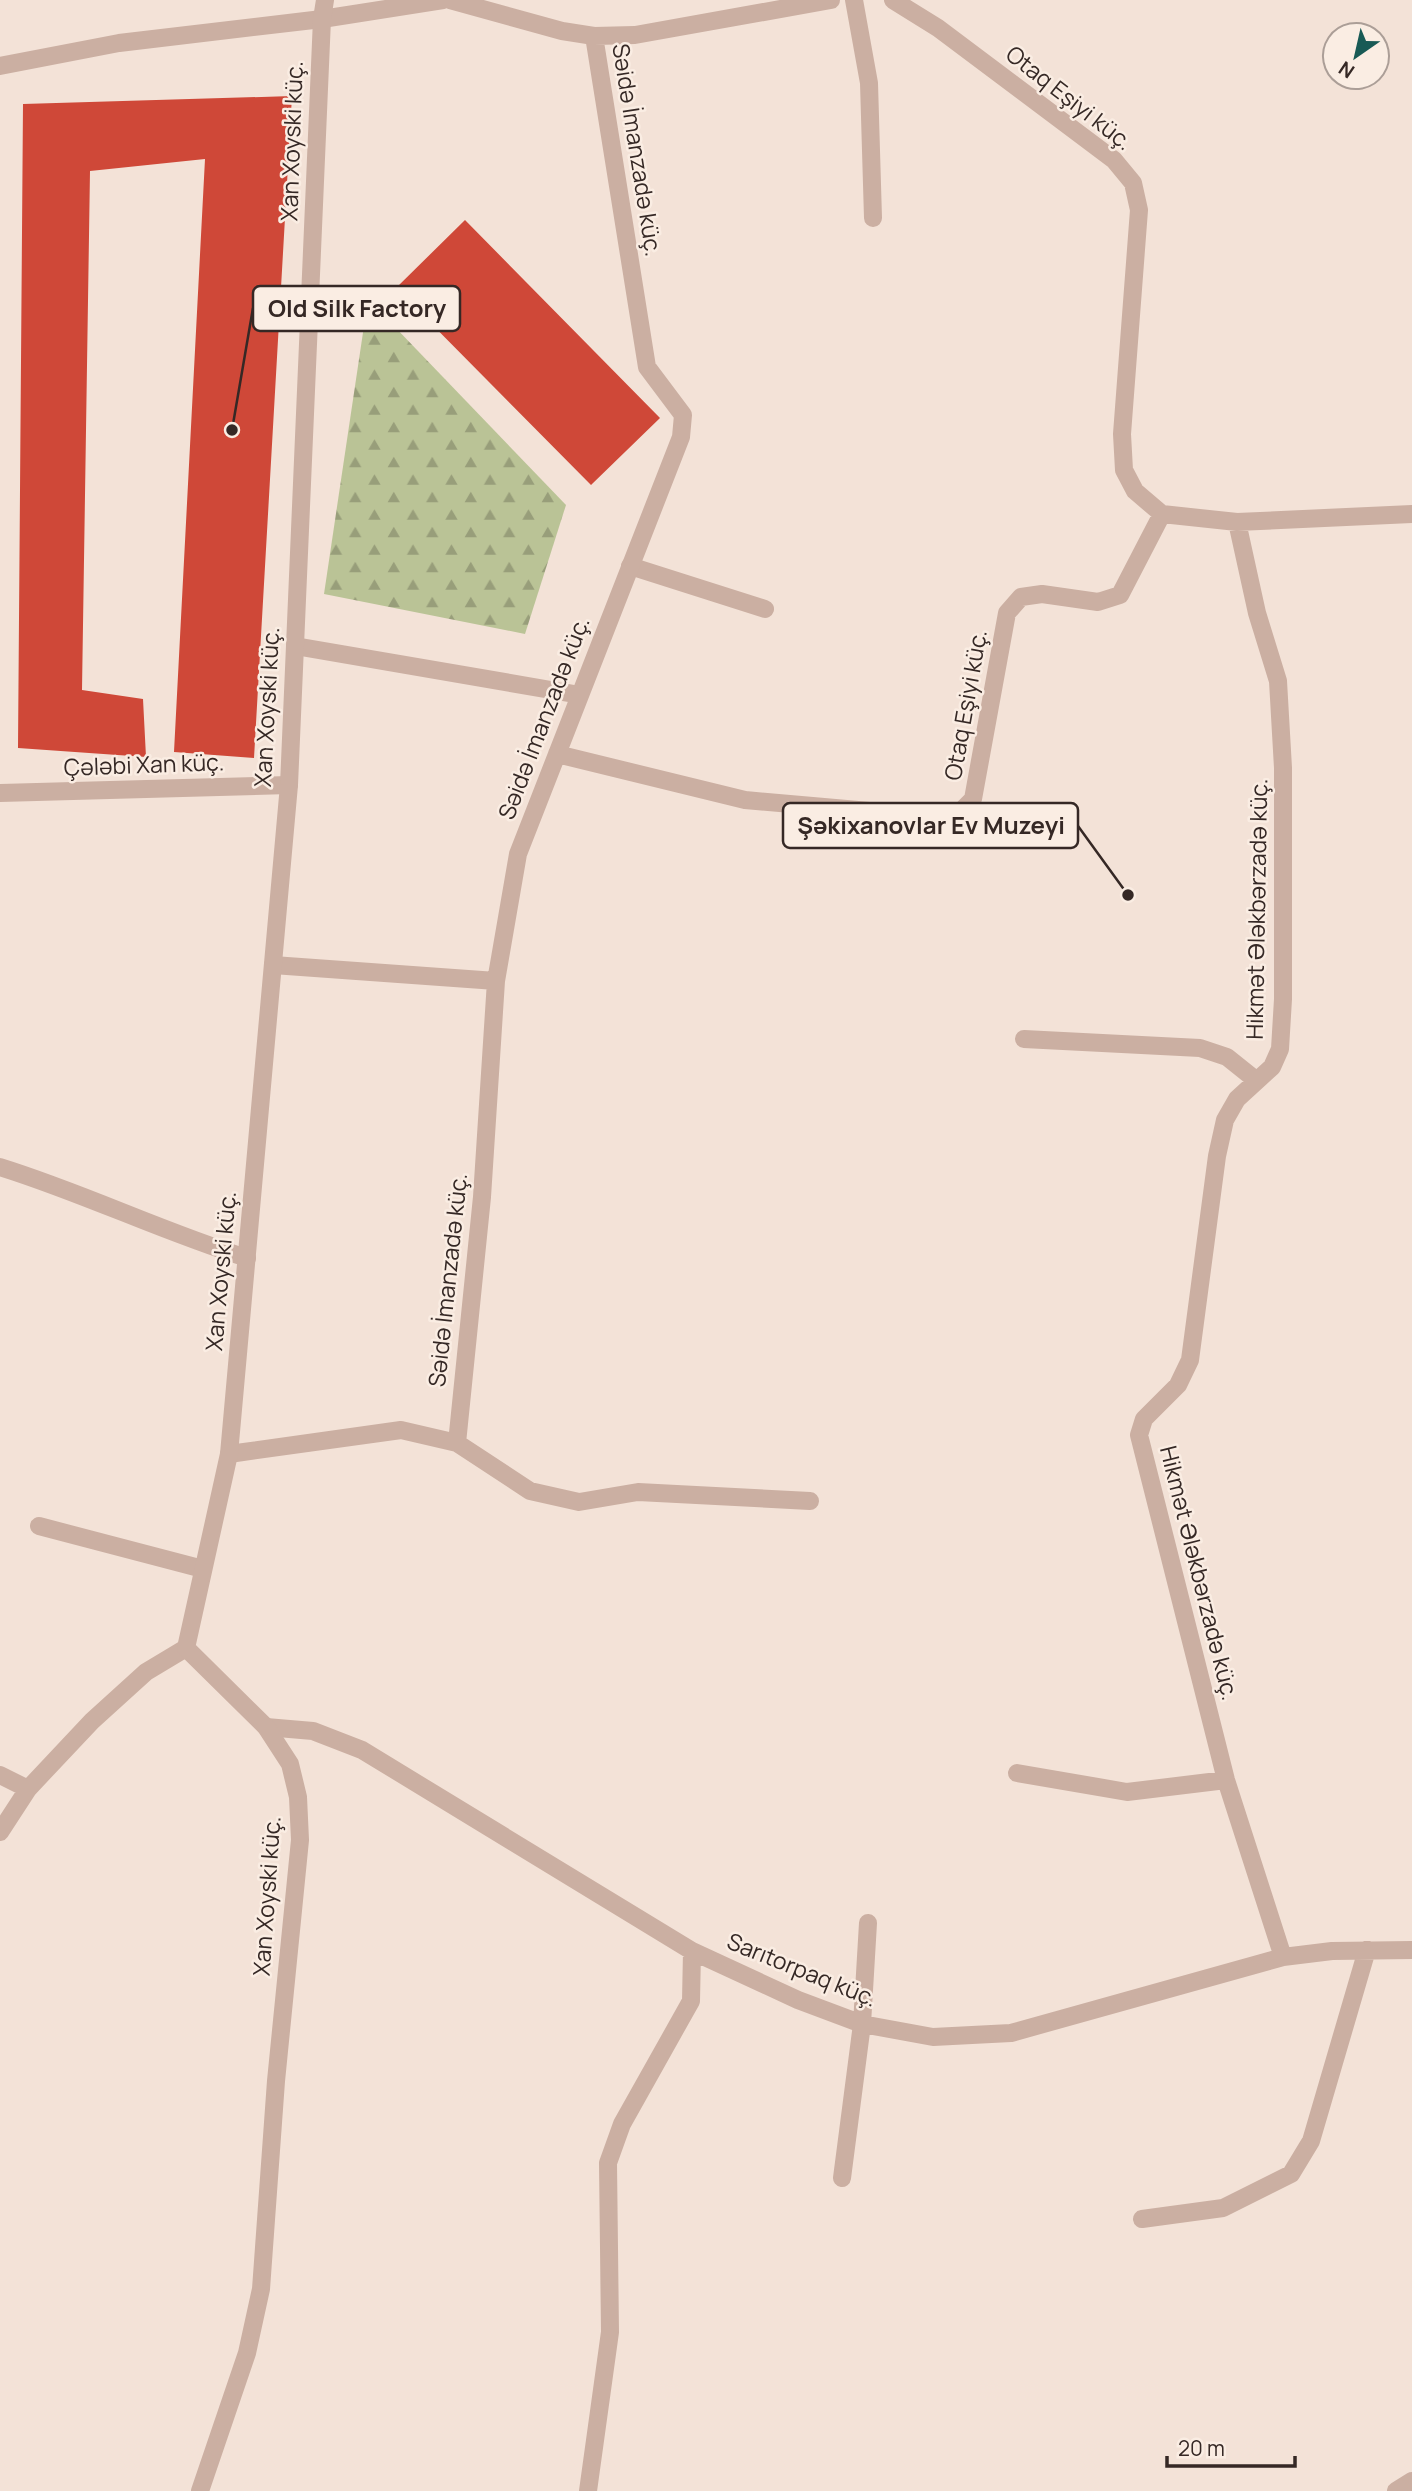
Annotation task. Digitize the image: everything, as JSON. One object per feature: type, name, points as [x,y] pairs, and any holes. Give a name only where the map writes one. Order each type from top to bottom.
[{"type":"street","name":"Xan Xoyski küç.","points":[[200,2491],[247,2353],[261,2289],[276,2081],[300,1840],[298,1797],[290,1764],[266,1727],[186,1648],[229,1454],[289,785],[322,19],[325,0]]},
{"type":"street","points":[[0,66],[118,43],[322,19],[443,0]]},
{"type":"street","points":[[450,0],[562,31],[594,36],[635,35],[831,0]]},
{"type":"street","points":[[854,0],[869,83],[873,218]]},
{"type":"street","name":"Otaq Eşiyi küç.","points":[[557,754],[745,800],[938,817],[957,814],[974,799],[1007,613],[1021,597],[1042,594],[1098,602],[1120,595],[1162,514],[1135,491],[1124,470],[1122,434],[1139,210],[1133,183],[1114,160],[938,28],[893,0]]},
{"type":"street","name":"Səidə İmanzadə küç.","points":[[457,1443],[482,1197],[495,981],[518,854],[681,437],[683,415],[647,367],[594,36]]},
{"type":"street","points":[[1162,514],[1237,522],[1412,514]]},
{"type":"street","name":"Hikmət Ələkbərzadə küç.","points":[[1237,522],[1258,613],[1278,681],[1283,768],[1283,986],[1280,1049],[1272,1067],[1237,1099],[1225,1120],[1217,1156],[1190,1360],[1178,1385],[1144,1419],[1139,1435],[1226,1780],[1283,1957]]},
{"type":"street","points":[[630,566],[765,610]]},
{"type":"street","points":[[295,646],[580,695]]},
{"type":"street","name":"Çələbi Xan küç.","points":[[0,793],[289,785]]},
{"type":"street","points":[[273,965],[495,981]]},
{"type":"street","points":[[1024,1039],[1200,1048],[1227,1057],[1257,1082]]},
{"type":"street","points":[[0,1167],[55,1184],[193,1241],[247,1258]]},
{"type":"street","points":[[229,1454],[401,1430],[457,1443],[530,1490],[579,1502],[638,1492],[810,1501]]},
{"type":"street","points":[[39,1526],[203,1569]]},
{"type":"street","points":[[0,1832],[28,1789],[92,1721],[146,1672],[186,1648]]},
{"type":"street","name":"Sarıtorpaq küç.","points":[[266,1727],[313,1731],[362,1750],[692,1951],[798,2000],[862,2024],[933,2038],[1011,2034],[1283,1957],[1332,1951],[1412,1950]]},
{"type":"street","points":[[1017,1773],[1127,1792],[1226,1780]]},
{"type":"street","points":[[0,1775],[28,1789]]},
{"type":"street","points":[[842,2178],[862,2024],[868,1923]]},
{"type":"street","points":[[1142,2219],[1223,2208],[1291,2174],[1311,2141],[1367,1950]]},
{"type":"street","points":[[588,2491],[610,2332],[608,2163],[622,2124],[691,2001],[692,1951]]},
{"type":"street","points":[[1396,2491],[1412,2481]]},
{"type":"green space","points":[[368,299],[566,505],[525,634],[324,594]]},
{"type":"building","points":[[292,96],[254,758],[174,752],[205,159],[90,171],[82,690],[143,699],[146,757],[18,748],[23,104]]},
{"type":"building","points":[[465,220],[660,418],[591,485],[396,288]]},
{"type":"place","name":"Old Silk Factory","points":[[232,430]]},
{"type":"place","name":"Şəkixanovlar Ev Muzeyi","points":[[1128,895]]}]
